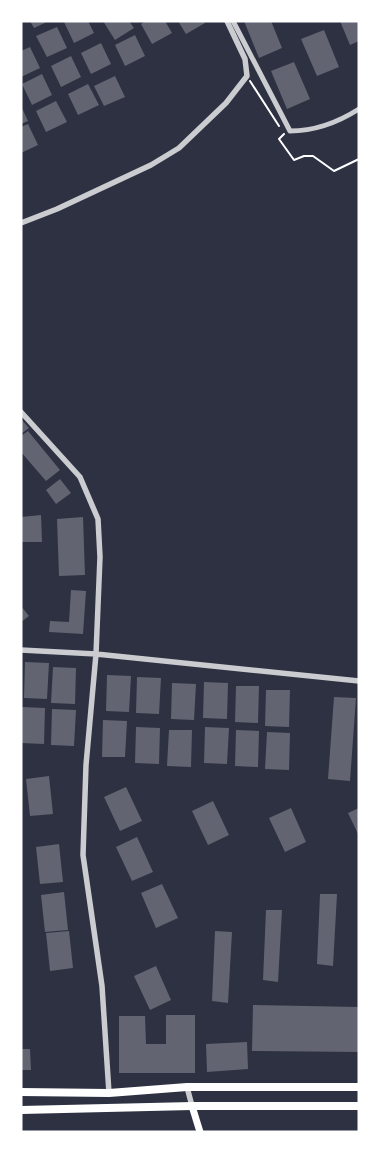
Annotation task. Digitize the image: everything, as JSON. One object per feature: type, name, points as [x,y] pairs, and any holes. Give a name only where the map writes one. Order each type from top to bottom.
[{"type":"main road","points":[[21,1092],[109,1093],[187,1087],[359,1087]]},
{"type":"main road","points":[[192,1106],[200,1132]]},
{"type":"main road","points":[[21,1110],[192,1106],[359,1106]]},
{"type":"street","points":[[21,223],[57,209],[151,165],[180,148],[226,103],[247,76],[245,59],[227,21]]},
{"type":"street","points":[[233,21],[290,131],[312,131],[349,115],[359,108]]},
{"type":"street","points":[[21,412],[80,477],[98,520],[100,557],[96,654],[86,765],[83,855],[102,986],[109,1093]]},
{"type":"street","points":[[21,650],[96,654],[359,681]]},
{"type":"street","points":[[187,1087],[192,1106]]},
{"type":"building","points":[[30,21],[49,21],[34,28]]},
{"type":"building","points":[[88,21],[94,33],[74,43],[64,22]]},
{"type":"building","points":[[103,21],[129,21],[134,28],[115,40]]},
{"type":"building","points":[[145,21],[165,21],[172,33],[152,44],[141,24]]},
{"type":"building","points":[[178,21],[204,21],[205,23],[186,34]]},
{"type":"building","points":[[244,21],[271,21],[282,48],[259,58]]},
{"type":"building","points":[[340,21],[359,21],[359,41],[350,45]]},
{"type":"building","points":[[57,27],[67,48],[47,57],[36,36]]},
{"type":"building","points":[[324,30],[339,67],[317,76],[301,39]]},
{"type":"building","points":[[135,35],[145,56],[125,66],[115,45]]},
{"type":"building","points":[[101,43],[111,64],[91,74],[81,53]]},
{"type":"building","points":[[30,47],[40,68],[21,77],[21,51]]},
{"type":"building","points":[[71,56],[81,77],[61,87],[51,66]]},
{"type":"building","points":[[294,62],[310,99],[287,109],[271,71]]},
{"type":"building","points":[[42,74],[52,95],[32,105],[22,84]]},
{"type":"building","points":[[115,76],[125,97],[104,106],[94,86]]},
{"type":"building","points":[[88,84],[99,105],[78,115],[68,94]]},
{"type":"building","points":[[56,101],[67,122],[46,132],[36,111]]},
{"type":"building","points":[[21,106],[28,121],[21,124]]},
{"type":"building","points":[[28,124],[38,145],[21,153],[21,127]]},
{"type":"building","points":[[21,419],[29,428],[21,434]]},
{"type":"building","points":[[28,431],[60,470],[46,481],[21,452],[21,436]]},
{"type":"building","points":[[60,479],[71,493],[56,504],[46,490]]},
{"type":"building","points":[[41,515],[42,542],[21,542],[21,517]]},
{"type":"building","points":[[83,517],[85,575],[59,576],[57,519]]},
{"type":"building","points":[[71,590],[86,591],[83,634],[49,632],[50,621],[69,622]]},
{"type":"building","points":[[21,606],[29,616],[21,622]]},
{"type":"building","points":[[25,662],[49,663],[47,699],[24,698]]},
{"type":"building","points":[[53,667],[76,668],[75,704],[51,703]]},
{"type":"building","points":[[107,675],[131,676],[129,712],[106,711]]},
{"type":"building","points":[[137,677],[161,678],[159,714],[136,713]]},
{"type":"building","points":[[204,682],[228,683],[227,719],[203,718]]},
{"type":"building","points":[[172,683],[196,684],[194,720],[171,719]]},
{"type":"building","points":[[236,686],[259,686],[258,723],[235,722]]},
{"type":"building","points":[[266,690],[290,690],[289,727],[265,726]]},
{"type":"building","points":[[334,697],[356,698],[350,781],[328,779]]},
{"type":"building","points":[[22,707],[45,708],[44,744],[21,743]]},
{"type":"building","points":[[52,709],[76,710],[74,746],[51,745]]},
{"type":"building","points":[[103,720],[127,721],[125,757],[102,757]]},
{"type":"building","points":[[136,727],[160,728],[159,764],[135,763]]},
{"type":"building","points":[[205,727],[229,728],[227,764],[204,763]]},
{"type":"building","points":[[169,730],[192,730],[191,767],[167,766]]},
{"type":"building","points":[[236,730],[259,731],[258,767],[235,766]]},
{"type":"building","points":[[267,732],[290,733],[289,770],[265,769]]},
{"type":"building","points":[[49,776],[53,814],[30,816],[26,779]]},
{"type":"building","points":[[126,787],[142,821],[120,831],[104,797]]},
{"type":"building","points":[[213,801],[229,835],[208,845],[192,811]]},
{"type":"building","points":[[291,808],[306,842],[285,852],[269,818]]},
{"type":"building","points":[[359,808],[359,836],[348,813]]},
{"type":"building","points":[[137,837],[153,872],[132,881],[116,847]]},
{"type":"building","points":[[59,844],[63,882],[40,884],[36,847]]},
{"type":"building","points":[[162,884],[178,918],[156,928],[141,893]]},
{"type":"building","points":[[64,892],[68,930],[45,932],[41,895]]},
{"type":"building","points":[[320,894],[337,894],[333,966],[317,964]]},
{"type":"building","points":[[266,910],[282,910],[278,982],[263,980]]},
{"type":"building","points":[[69,931],[73,968],[50,971],[46,933]]},
{"type":"building","points":[[215,931],[232,932],[228,1003],[212,1001]]},
{"type":"building","points":[[156,966],[171,1000],[150,1010],[134,976]]},
{"type":"building","points":[[253,1005],[359,1007],[359,1052],[252,1051]]},
{"type":"building","points":[[166,1015],[195,1015],[195,1073],[119,1073],[119,1016],[145,1016],[146,1044],[166,1044]]},
{"type":"building","points":[[247,1042],[248,1069],[207,1072],[206,1044]]},
{"type":"building","points":[[21,1049],[30,1049],[31,1070],[21,1070]]}]
